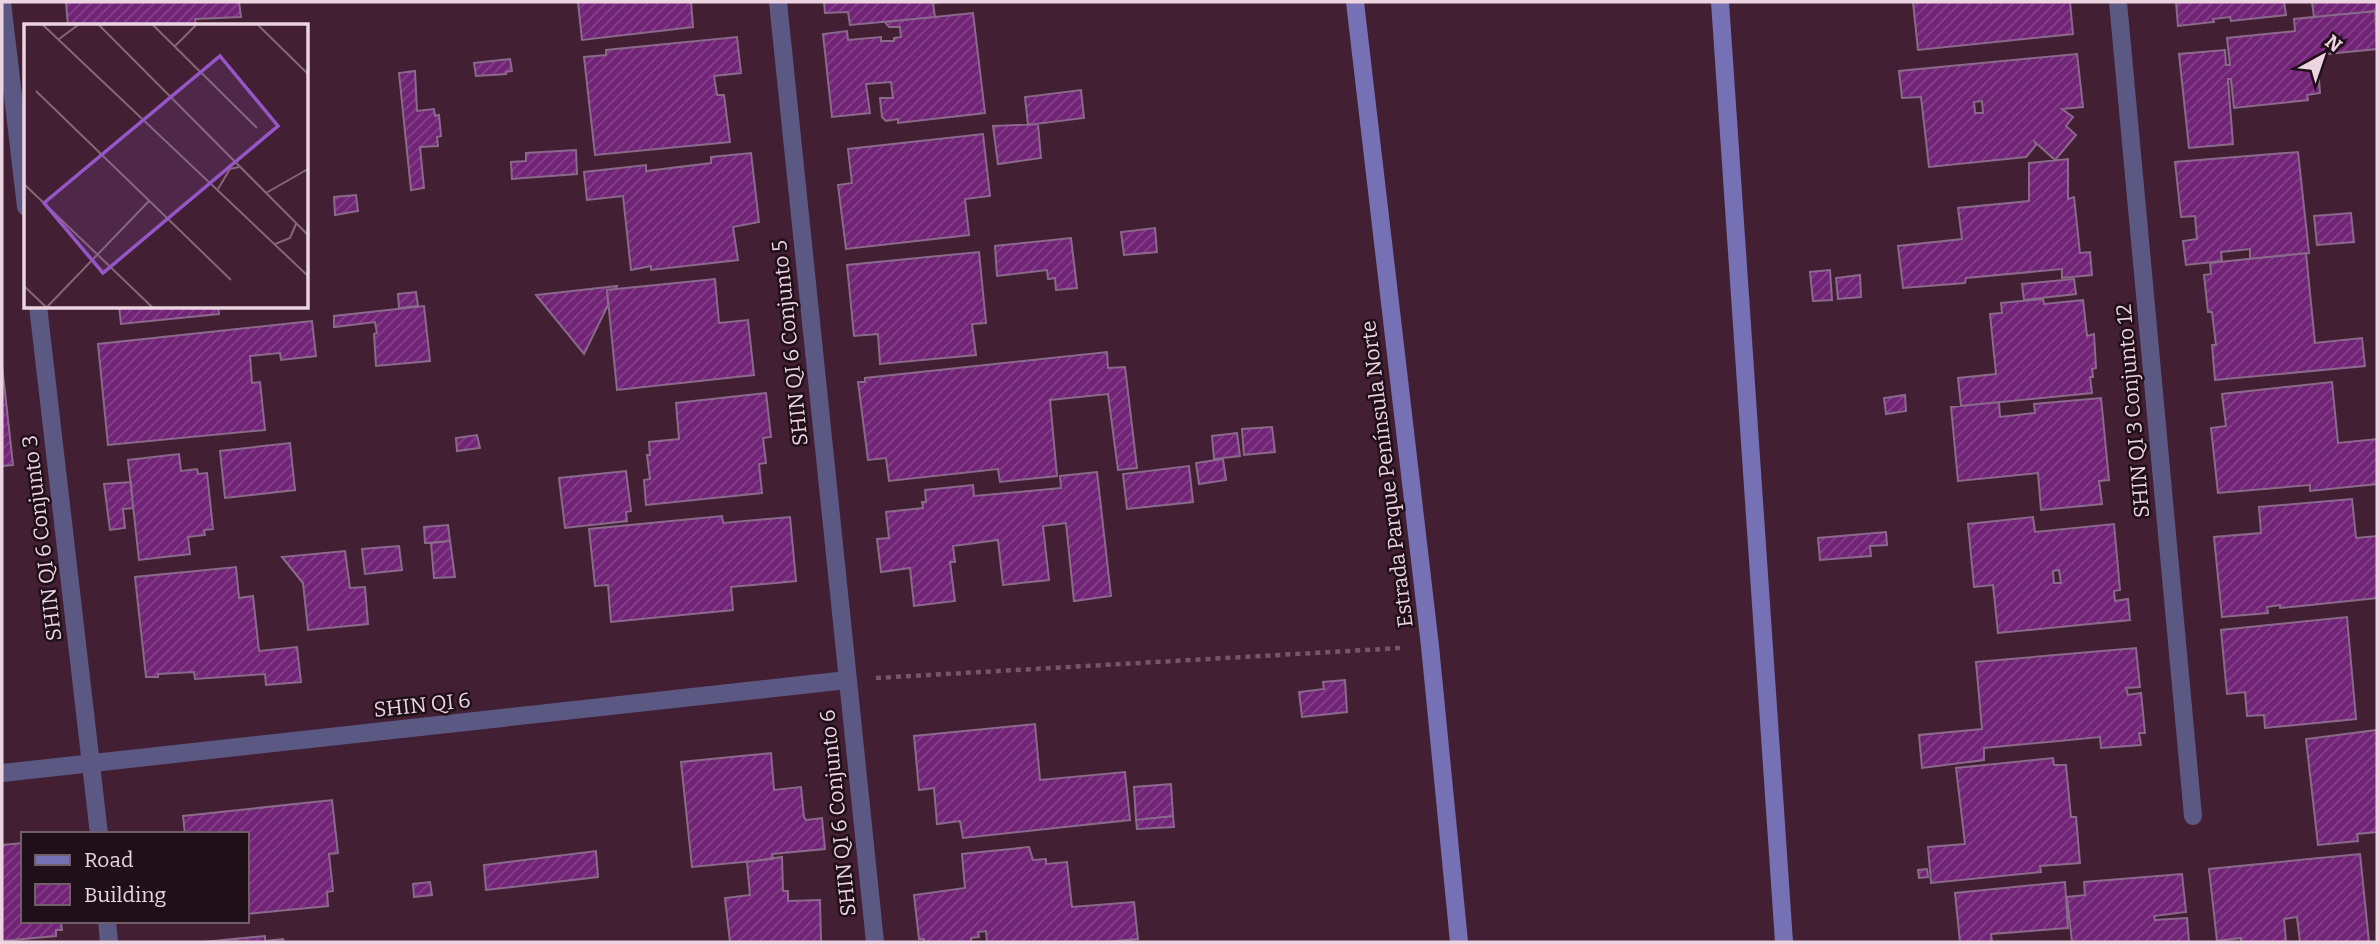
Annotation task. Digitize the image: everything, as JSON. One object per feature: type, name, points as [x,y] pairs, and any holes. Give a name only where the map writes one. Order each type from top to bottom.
[{"type":"main road","name":"Estrada Parque Península Norte","points":[[1355,2],[1430,646],[1459,942]]},
{"type":"main road","points":[[1720,2],[1783,942]]},
{"type":"street","points":[[2,2],[24,190]]},
{"type":"street","name":"SHIN QI 6 Conjunto 5","points":[[778,2],[847,680]]},
{"type":"street","name":"SHIN QI 3 Conjunto 12","points":[[2118,2],[2193,816]]},
{"type":"street","name":"SHIN QI 6 Conjunto 3","points":[[38,308],[99,832]]},
{"type":"street","name":"SHIN QI 6","points":[[2,773],[847,680]]},
{"type":"street","name":"SHIN QI 6 Conjunto 6","points":[[847,680],[875,942]]},
{"type":"street","points":[[107,923],[109,942]]},
{"type":"path","points":[[847,680],[1430,646]]},
{"type":"building","points":[[66,2],[239,2],[241,17],[195,19],[196,24],[68,24]]},
{"type":"building","points":[[578,2],[691,2],[693,27],[582,40]]},
{"type":"building","points":[[824,2],[940,2],[933,3],[935,17],[850,25],[848,12],[825,13]]},
{"type":"building","points":[[1913,2],[2070,2],[2073,34],[1918,50]]},
{"type":"building","points":[[2176,2],[2284,2],[2286,15],[2231,21],[2230,17],[2213,19],[2214,22],[2178,26]]},
{"type":"building","points":[[2312,2],[2377,2],[2377,11],[2314,17]]},
{"type":"building","points":[[2375,11],[2377,49],[2317,55],[2320,93],[2307,95],[2308,100],[2234,108],[2231,79],[2228,79],[2233,144],[2189,148],[2179,54],[2225,50],[2226,65],[2230,65],[2227,38],[2295,31],[2294,19]]},
{"type":"building","points":[[973,13],[985,113],[898,123],[898,119],[886,121],[882,117],[880,98],[893,98],[891,82],[866,84],[870,113],[832,117],[823,34],[847,31],[848,40],[881,37],[881,41],[894,41],[894,38],[901,37],[900,27],[889,27],[885,22]]},
{"type":"building","points":[[737,37],[741,73],[714,76],[717,95],[724,95],[730,142],[595,155],[584,57],[606,55],[606,50]]},
{"type":"building","points":[[2077,54],[2083,107],[2062,109],[2073,117],[2066,126],[2076,135],[2055,160],[2035,142],[2036,145],[2026,157],[1929,167],[1921,97],[1902,98],[1899,71]],"holes":[[[1982,101],[1983,113],[1975,113],[1974,102]]]},
{"type":"building","points":[[510,59],[512,71],[506,74],[476,76],[474,63]]},
{"type":"building","points":[[415,71],[417,111],[434,109],[435,116],[439,115],[441,136],[437,137],[438,146],[420,147],[424,188],[411,190],[399,73]]},
{"type":"building","points":[[1081,90],[1084,118],[1028,125],[1025,97]]},
{"type":"building","points":[[1038,124],[1041,158],[998,164],[993,126]]},
{"type":"building","points":[[983,134],[990,196],[965,199],[969,235],[846,249],[838,185],[852,183],[848,149]]},
{"type":"building","points":[[576,150],[577,174],[512,179],[511,162],[526,161],[526,153]]},
{"type":"building","points":[[2298,152],[2309,253],[2250,259],[2250,249],[2221,252],[2222,261],[2186,265],[2183,241],[2197,239],[2195,216],[2181,217],[2175,162]]},
{"type":"building","points":[[751,153],[759,222],[733,227],[738,260],[651,270],[651,266],[631,270],[623,196],[587,200],[584,172],[646,165],[646,171],[711,163],[711,157]]},
{"type":"building","points":[[2068,159],[2068,199],[2074,197],[2080,253],[2090,252],[2092,275],[2062,278],[2062,269],[1966,278],[1965,283],[1903,288],[1898,246],[1962,239],[1958,208],[2029,201],[2029,163]]},
{"type":"building","points":[[356,195],[358,211],[335,215],[334,197]]},
{"type":"building","points":[[2351,213],[2354,242],[2317,245],[2314,216]]},
{"type":"building","points":[[1155,228],[1157,252],[1124,255],[1121,232]]},
{"type":"building","points":[[1071,238],[1077,288],[1056,290],[1055,278],[1048,279],[1047,270],[997,276],[995,246]]},
{"type":"building","points":[[979,252],[986,323],[972,324],[976,355],[880,364],[878,334],[854,336],[847,265]]},
{"type":"building","points":[[2306,253],[2315,343],[2362,338],[2365,366],[2215,380],[2212,345],[2216,345],[2212,312],[2208,312],[2204,275],[2211,274],[2210,263]]},
{"type":"building","points":[[1830,270],[1832,300],[1813,301],[1810,272]]},
{"type":"building","points":[[1860,275],[1861,297],[1838,299],[1836,278]]},
{"type":"building","points":[[715,279],[719,323],[748,320],[754,375],[617,390],[607,290]]},
{"type":"building","points":[[2074,279],[2076,294],[2024,300],[2022,284]]},
{"type":"building","points":[[617,286],[616,289],[607,290],[608,305],[584,354],[536,295]]},
{"type":"building","points":[[416,292],[418,306],[399,308],[398,294]]},
{"type":"building","points":[[2043,299],[2044,304],[2083,300],[2087,336],[2094,334],[2096,368],[2092,369],[2093,377],[2090,377],[2092,393],[1961,406],[1958,378],[1996,374],[1990,314],[2002,313],[2001,303]]},
{"type":"building","points":[[424,306],[430,361],[376,366],[375,322],[334,327],[334,316]]},
{"type":"building","points":[[119,308],[218,308],[219,314],[121,324]]},
{"type":"building","points":[[312,321],[316,356],[281,360],[280,353],[250,356],[252,383],[260,382],[265,430],[108,445],[98,344]]},
{"type":"building","points":[[1107,352],[1108,368],[1125,367],[1137,468],[1118,470],[1108,394],[1050,400],[1057,476],[1000,482],[998,469],[889,481],[886,458],[868,460],[858,382],[865,382],[865,378]]},
{"type":"building","points":[[2,365],[13,465],[2,466]]},
{"type":"building","points":[[2332,382],[2338,443],[2377,439],[2377,484],[2310,491],[2310,485],[2218,493],[2211,428],[2226,426],[2222,394]]},
{"type":"building","points":[[766,393],[771,437],[763,438],[766,463],[759,464],[762,493],[646,505],[644,480],[650,479],[647,455],[650,455],[649,442],[679,439],[676,403]]},
{"type":"building","points":[[1905,395],[1906,411],[1886,414],[1884,398]]},
{"type":"building","points":[[2101,398],[2109,480],[2099,481],[2102,504],[2041,510],[2038,473],[1958,481],[1951,407],[1999,402],[2000,417],[2035,413],[2034,404]]},
{"type":"building","points":[[1272,427],[1275,452],[1244,455],[1242,429]]},
{"type":"building","points":[[1237,433],[1240,456],[1214,459],[1212,436]]},
{"type":"building","points":[[477,435],[480,448],[457,451],[456,438]]},
{"type":"building","points":[[290,443],[295,490],[225,498],[220,451]]},
{"type":"building","points":[[179,454],[181,471],[197,469],[198,474],[207,473],[213,529],[204,530],[205,535],[188,537],[190,554],[139,560],[128,460]]},
{"type":"building","points":[[1223,459],[1226,480],[1199,484],[1196,463]]},
{"type":"building","points":[[1189,466],[1193,502],[1127,509],[1123,474]]},
{"type":"building","points":[[626,471],[631,511],[626,512],[627,521],[565,528],[559,478]]},
{"type":"building","points":[[1097,472],[1111,596],[1074,601],[1066,523],[1043,526],[1049,580],[1003,585],[998,540],[953,546],[955,562],[950,562],[955,601],[914,606],[910,568],[881,572],[877,539],[889,538],[886,512],[923,508],[922,502],[926,502],[925,490],[973,485],[974,496],[1061,488],[1060,476]]},
{"type":"building","points":[[131,482],[133,508],[123,509],[125,528],[110,530],[104,484]]},
{"type":"building","points":[[2352,499],[2356,538],[2377,536],[2377,598],[2280,608],[2280,605],[2267,607],[2268,613],[2222,617],[2214,537],[2261,533],[2259,507]]},
{"type":"building","points":[[722,516],[723,523],[790,517],[796,581],[731,587],[733,610],[611,622],[608,585],[595,586],[589,529]]},
{"type":"building","points":[[2033,517],[2035,532],[2114,524],[2120,590],[2114,591],[2115,601],[2128,599],[2130,620],[1998,633],[1993,585],[1974,587],[1968,524]],"holes":[[[2059,570],[2061,583],[2054,583],[2053,571]]]},
{"type":"building","points":[[448,525],[450,541],[425,543],[424,527]]},
{"type":"building","points":[[1886,532],[1887,545],[1870,546],[1871,556],[1820,560],[1818,538]]},
{"type":"building","points":[[450,541],[455,577],[434,578],[431,543]]},
{"type":"building","points":[[399,546],[402,570],[365,574],[362,549]]},
{"type":"building","points":[[345,551],[350,588],[365,587],[368,624],[308,630],[303,583],[282,557]]},
{"type":"building","points":[[236,567],[239,598],[253,596],[259,651],[297,647],[301,682],[266,685],[265,674],[195,679],[194,672],[146,677],[135,577]]},
{"type":"building","points":[[2347,617],[2356,719],[2265,728],[2264,715],[2247,716],[2245,692],[2227,694],[2221,630]]},
{"type":"building","points":[[2136,648],[2140,687],[2126,688],[2128,695],[2141,693],[2145,733],[2139,733],[2141,745],[2101,748],[2100,737],[1984,748],[1984,760],[1922,768],[1919,735],[1982,729],[1976,662]]},
{"type":"building","points":[[1345,680],[1347,712],[1302,717],[1299,692],[1324,689],[1323,682]]},
{"type":"building","points":[[1035,724],[1040,780],[1125,772],[1130,820],[963,838],[960,821],[937,824],[934,788],[919,790],[914,736]]},
{"type":"building","points":[[2377,730],[2377,832],[2357,834],[2358,841],[2318,845],[2306,739]]},
{"type":"building","points":[[771,753],[774,790],[801,787],[806,820],[822,818],[825,849],[772,854],[773,859],[692,867],[681,762]]},
{"type":"building","points":[[2053,758],[2054,765],[2066,765],[2071,817],[2076,817],[2080,863],[2040,866],[2041,872],[1931,883],[1928,847],[1965,844],[1956,768]]},
{"type":"building","points":[[1171,784],[1173,816],[1136,820],[1134,787]]},
{"type":"building","points":[[332,800],[338,853],[329,854],[333,891],[327,892],[328,906],[248,914],[248,832],[185,832],[183,816]]},
{"type":"building","points":[[1173,816],[1174,827],[1137,829],[1136,820]]},
{"type":"building","points":[[21,843],[21,923],[61,923],[62,930],[56,930],[56,936],[2,941],[2,845]]},
{"type":"building","points":[[1029,847],[1033,860],[1046,859],[1046,864],[1067,862],[1072,907],[1134,902],[1138,939],[1106,942],[987,942],[986,931],[978,932],[979,937],[971,938],[971,942],[924,942],[924,939],[919,939],[914,895],[965,888],[962,854]]},
{"type":"building","points":[[596,851],[598,877],[486,890],[484,865]]},
{"type":"building","points":[[2360,854],[2369,942],[2300,942],[2297,917],[2284,919],[2286,942],[2241,942],[2241,938],[2217,941],[2209,869]]},
{"type":"building","points":[[782,857],[783,891],[788,891],[788,901],[820,900],[821,942],[730,942],[725,898],[750,895],[747,862]]},
{"type":"building","points":[[1927,869],[1928,877],[1919,878],[1918,870]]},
{"type":"building","points":[[2182,874],[2186,912],[2154,916],[2155,920],[2187,918],[2189,942],[2072,942],[2067,897],[2085,895],[2084,882]]},
{"type":"building","points":[[430,882],[432,895],[414,897],[413,884]]},
{"type":"building","points":[[2065,882],[2068,928],[1991,934],[1992,942],[1960,942],[1955,893]]},
{"type":"building","points":[[265,936],[265,941],[283,939],[284,942],[203,942]]}]
